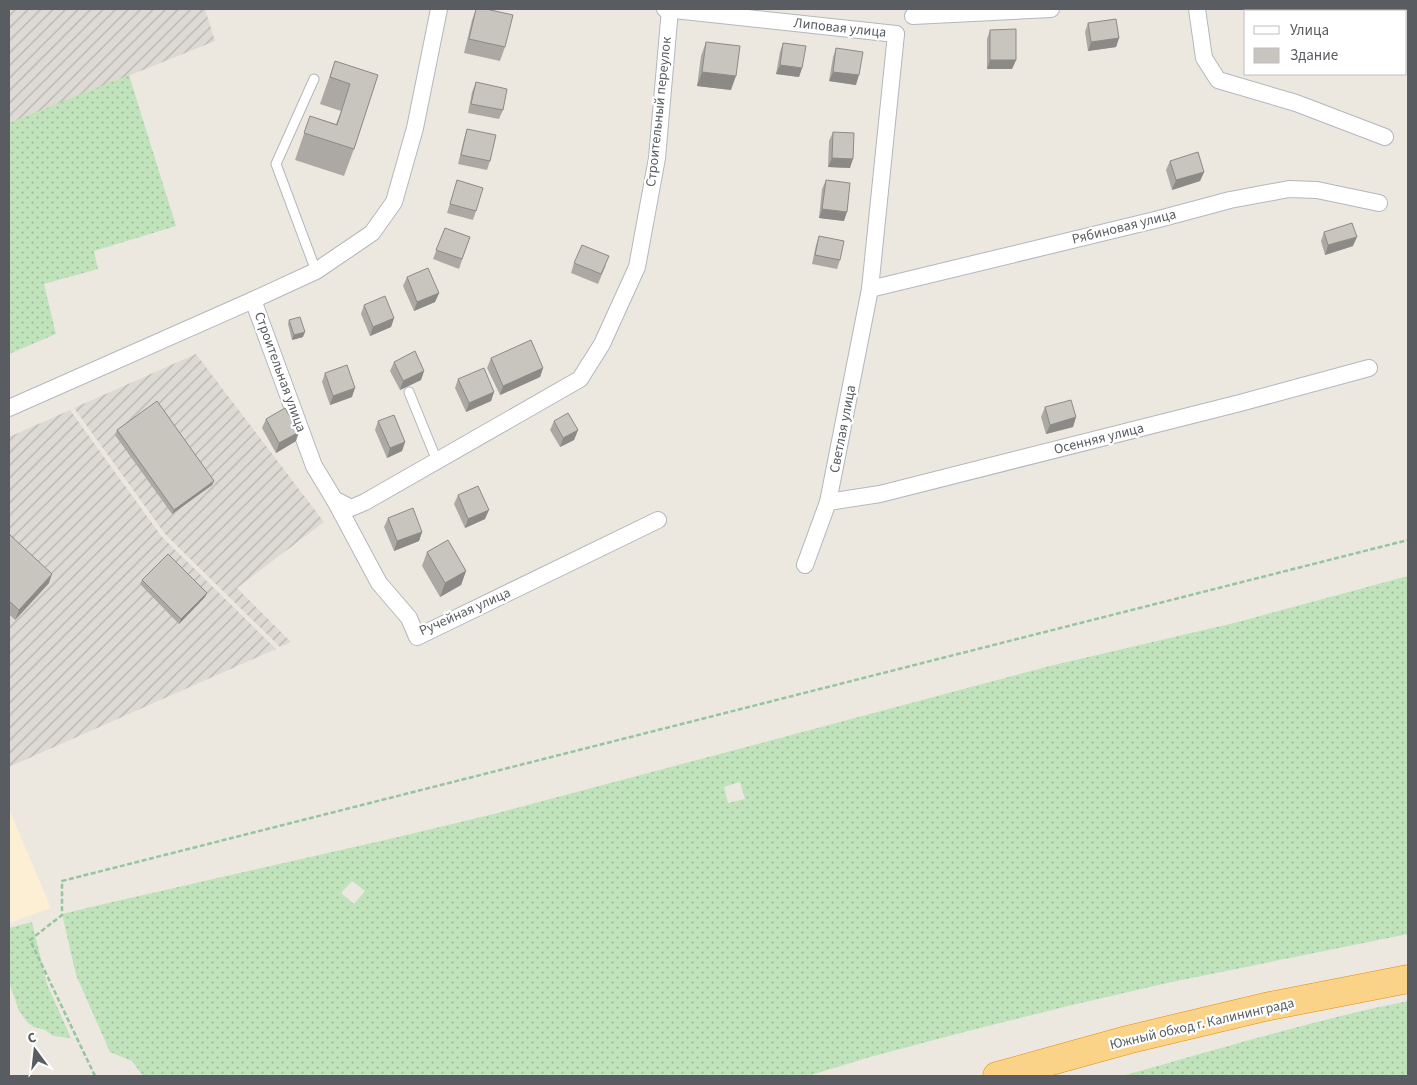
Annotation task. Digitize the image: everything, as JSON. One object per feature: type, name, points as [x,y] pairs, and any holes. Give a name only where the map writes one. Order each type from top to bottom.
[{"type":"highway","name":"Южный обход г. Калининграда","points":[[997,1076],[1127,1040],[1265,1007],[1408,979]]},
{"type":"street","name":"Строительная улица","points":[[334,499],[314,466],[253,300],[316,271],[372,233],[394,202],[415,128],[439,9]]},
{"type":"street","name":"Липовая улица","points":[[668,9],[896,34]]},
{"type":"street","name":"Строительный переулок","points":[[437,461],[580,379],[602,344],[637,267],[657,158],[668,9]]},
{"type":"street","points":[[896,34],[916,12],[1051,9]]},
{"type":"street","points":[[1197,9],[1204,58],[1218,80],[1296,103],[1385,137]]},
{"type":"street","name":"Светлая улица","points":[[806,565],[828,502],[870,289],[896,34]]},
{"type":"street","name":"Рябиновая улица","points":[[870,289],[1230,200],[1289,189],[1317,190],[1379,203]]},
{"type":"street","points":[[9,408],[253,300]]},
{"type":"street","name":"Осенняя улица","points":[[828,502],[880,494],[1240,403],[1369,368]]},
{"type":"street","points":[[334,499],[350,508],[365,502],[437,461]]},
{"type":"street","name":"Ручейная улица","points":[[334,499],[379,583],[409,618],[417,637],[658,520]]},
{"type":"lane","points":[[314,79],[276,164],[316,271]]},
{"type":"lane","points":[[409,392],[437,461]]},
{"type":"path","points":[[95,1076],[30,940],[62,914],[62,881],[1408,540]]},
{"type":"shaded area","points":[[9,9],[205,9],[215,41],[9,124]]},
{"type":"shaded area","points":[[196,354],[324,522],[237,588],[291,642],[280,647],[165,534],[74,408]]},
{"type":"shaded area","points":[[70,410],[162,537],[276,649],[9,767],[9,437]]},
{"type":"shaded area","points":[[9,809],[51,908],[9,923]]},
{"type":"green space","points":[[129,75],[176,226],[94,251],[98,269],[44,284],[56,334],[9,354],[9,123]]},
{"type":"green space","points":[[1408,576],[1408,934],[1167,983],[1068,1006],[870,1057],[808,1076],[143,1076],[132,1061],[110,1052],[76,975],[62,914],[498,813],[1050,666],[1234,623]],"holes":[[[740,782],[745,799],[728,803],[724,787]],[[352,881],[365,891],[354,904],[341,893]]]},
{"type":"green space","points":[[32,922],[47,984],[71,1038],[53,1036],[45,1030],[28,1023],[19,1011],[9,982],[9,928]]},
{"type":"green space","points":[[1408,1001],[1408,1076],[1122,1076],[1300,1026]]},
{"type":"building","points":[[476,9],[486,9],[513,15],[505,47],[469,39]]},
{"type":"building","points":[[1116,19],[1119,38],[1091,42],[1088,23]]},
{"type":"building","points":[[1016,29],[1016,60],[990,60],[990,30]]},
{"type":"building","points":[[706,42],[740,46],[736,76],[702,72]]},
{"type":"building","points":[[783,43],[806,46],[802,68],[780,65]]},
{"type":"building","points":[[836,48],[863,52],[859,75],[833,72]]},
{"type":"building","points":[[335,61],[378,75],[354,149],[304,133],[310,116],[337,125],[350,84],[330,77]]},
{"type":"building","points":[[476,82],[507,89],[503,110],[471,104]]},
{"type":"building","points":[[467,129],[496,135],[490,161],[461,155]]},
{"type":"building","points":[[833,132],[854,133],[853,159],[832,158]]},
{"type":"building","points":[[1198,152],[1204,172],[1176,180],[1170,161]]},
{"type":"building","points":[[457,180],[483,188],[476,211],[450,204]]},
{"type":"building","points":[[826,180],[850,183],[847,212],[822,209]]},
{"type":"building","points":[[1352,223],[1357,237],[1328,245],[1324,232]]},
{"type":"building","points":[[445,228],[470,237],[462,259],[436,250]]},
{"type":"building","points":[[819,236],[844,241],[840,260],[815,255]]},
{"type":"building","points":[[582,245],[609,256],[601,274],[574,263]]},
{"type":"building","points":[[428,268],[439,293],[417,302],[407,277]]},
{"type":"building","points":[[385,296],[394,318],[373,327],[364,305]]},
{"type":"building","points":[[300,317],[305,332],[294,335],[289,320]]},
{"type":"building","points":[[531,340],[543,368],[503,386],[491,358]]},
{"type":"building","points":[[415,351],[424,371],[403,381],[394,362]]},
{"type":"building","points":[[347,365],[355,388],[333,396],[325,373]]},
{"type":"building","points":[[484,368],[494,392],[469,403],[458,379]]},
{"type":"building","points":[[1071,400],[1076,417],[1050,425],[1045,407]]},
{"type":"building","points":[[157,401],[214,481],[174,510],[117,430]]},
{"type":"building","points":[[285,408],[299,432],[279,443],[266,419]]},
{"type":"building","points":[[568,413],[578,430],[563,438],[554,421]]},
{"type":"building","points":[[394,415],[405,442],[390,448],[378,421]]},
{"type":"building","points":[[478,486],[489,510],[468,519],[458,495]]},
{"type":"building","points":[[413,508],[422,532],[397,541],[388,518]]},
{"type":"building","points":[[9,534],[52,574],[19,610],[9,601]]},
{"type":"building","points":[[448,540],[466,571],[445,583],[427,552]]},
{"type":"building","points":[[168,554],[207,593],[181,619],[142,580]]}]
